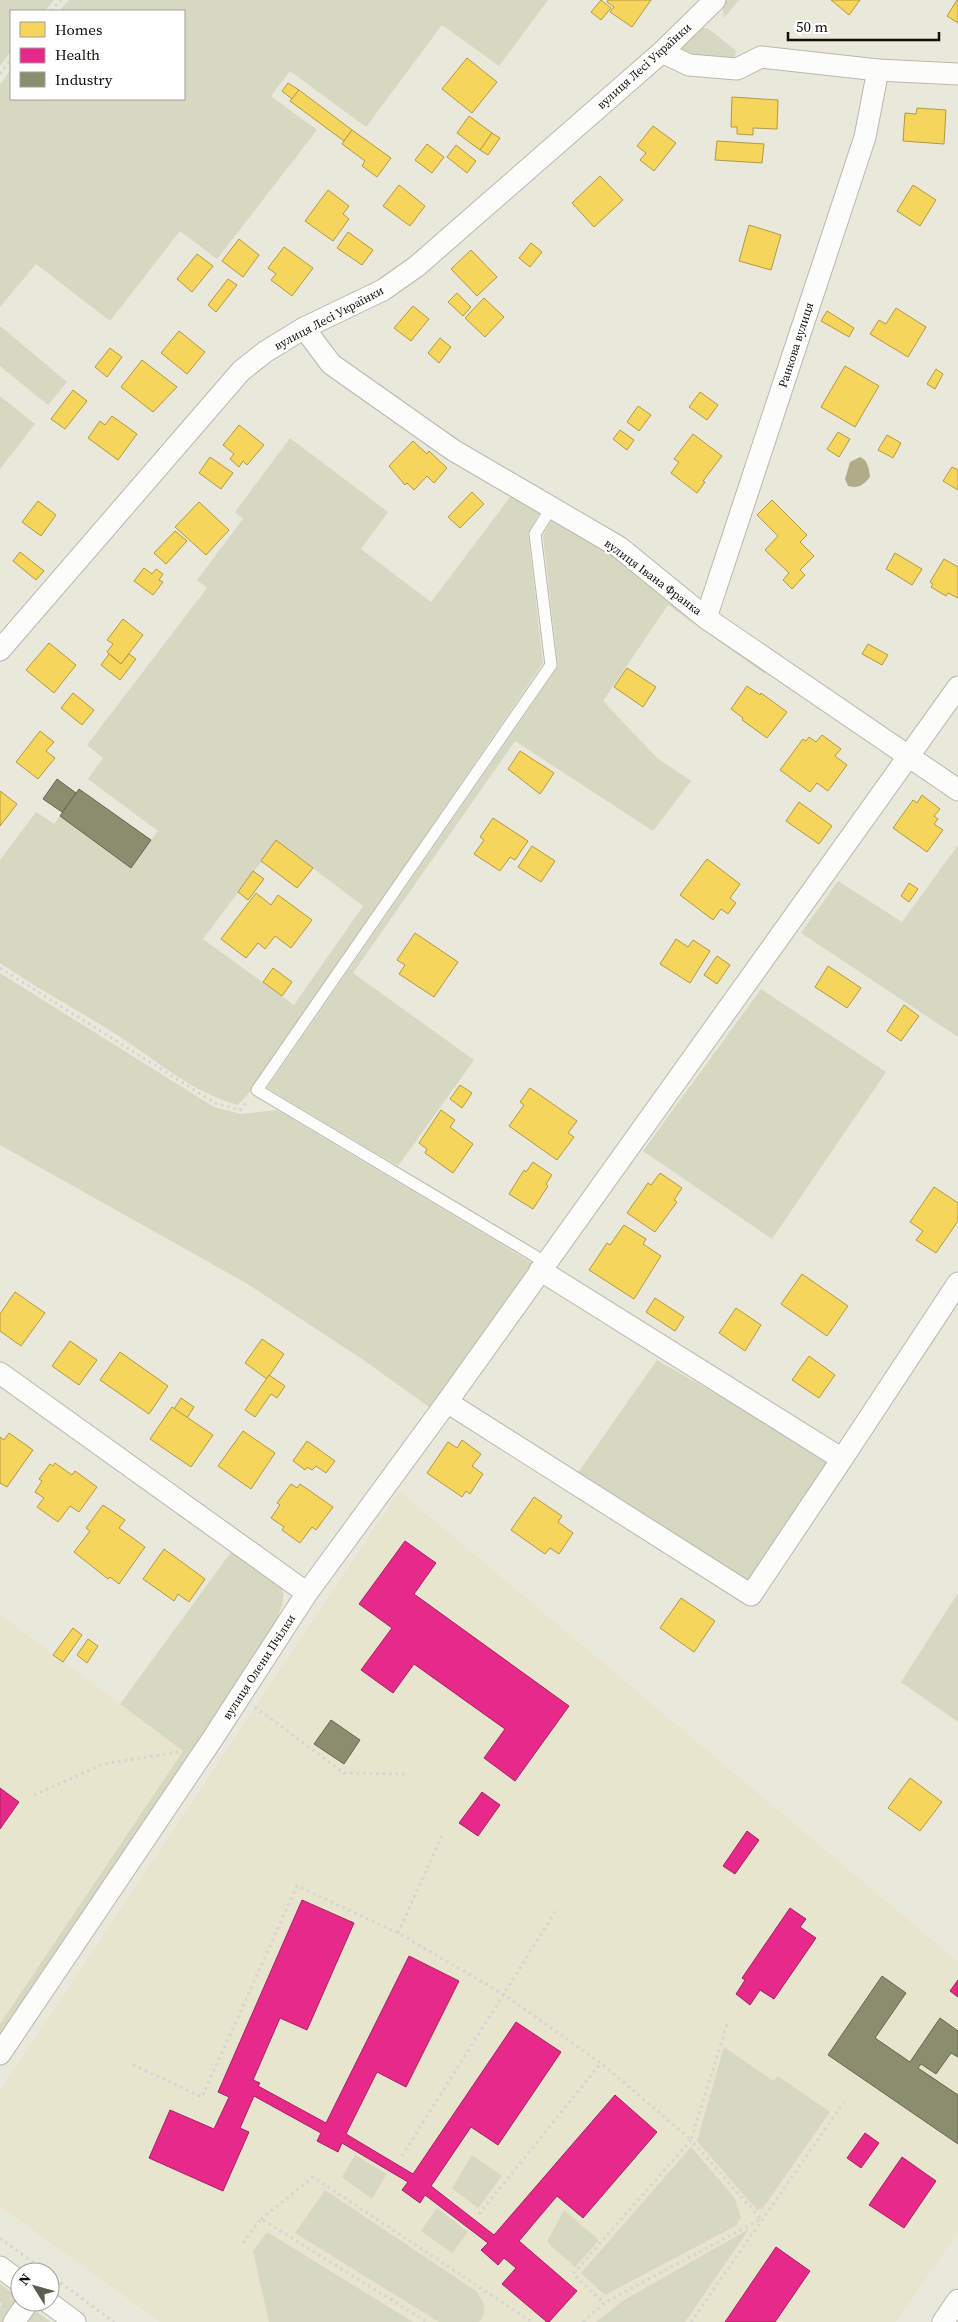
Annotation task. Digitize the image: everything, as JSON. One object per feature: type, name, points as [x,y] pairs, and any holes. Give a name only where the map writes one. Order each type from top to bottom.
[{"type":"street","name":"вулиця Лесі Українки","points":[[0,650],[241,371],[264,352],[304,328],[383,290],[417,266],[662,52],[715,0]]},
{"type":"street","points":[[662,52],[689,65],[737,69],[762,57],[878,70],[958,74]]},
{"type":"street","name":"Ранкова вулиця","points":[[706,618],[864,137],[878,70]]},
{"type":"street","name":"вулиця Івана Франка","points":[[304,328],[331,364],[453,450],[619,548],[706,618],[958,790]]},
{"type":"street","name":"вулиця Олени Пчілки","points":[[0,2054],[307,1593],[447,1402],[958,687]]},
{"type":"street","points":[[543,1266],[842,1459]]},
{"type":"street","points":[[447,1402],[751,1595],[958,1283]]},
{"type":"street","points":[[0,1373],[307,1593]]},
{"type":"street","points":[[943,2322],[958,2300]]},
{"type":"street","points":[[60,2311],[75,2322]]},
{"type":"lane","points":[[543,1266],[257,1090],[551,665],[535,534],[551,508]]},
{"type":"path","points":[[53,10],[61,0]]},
{"type":"path","points":[[0,74],[10,60]]},
{"type":"path","points":[[0,968],[215,1103],[240,1110],[257,1090]]},
{"type":"path","points":[[240,1696],[344,1773],[408,1774]]},
{"type":"path","points":[[34,1794],[103,1764],[168,1756],[183,1751]]},
{"type":"path","points":[[398,1933],[443,1833]]},
{"type":"path","points":[[133,2065],[202,2097],[297,1886],[398,1933],[503,1994],[601,2063],[691,2140],[761,2219]]},
{"type":"path","points":[[402,2156],[556,1909]]},
{"type":"path","points":[[604,2303],[573,2274],[691,2140],[727,2024]]},
{"type":"path","points":[[479,2214],[601,2063]]},
{"type":"path","points":[[691,2322],[844,2102]]},
{"type":"path","points":[[244,2243],[261,2219],[313,2178],[532,2322]]},
{"type":"path","points":[[261,2219],[427,2322]]},
{"type":"path","points":[[583,2322],[604,2303],[761,2219]]},
{"type":"path","points":[[0,2238],[32,2262]]},
{"type":"path","points":[[60,2282],[114,2322]]},
{"type":"shaded area","points":[[860,457],[863,458],[869,468],[870,477],[860,486],[848,486],[845,479],[850,462]]},
{"type":"shaded area","points":[[399,1491],[958,1962],[958,2232],[896,2322],[160,2322],[0,2206],[0,2091]]},
{"type":"shaded area","points":[[0,1615],[183,1751],[0,2024]]},
{"type":"green space","points":[[0,0],[54,0],[46,10],[10,10],[10,52],[0,66]]},
{"type":"green space","points":[[69,0],[548,0],[499,66],[442,25],[366,127],[290,71],[271,96],[317,130],[217,259],[180,231],[110,321],[36,264],[0,307],[0,85],[10,70],[10,100],[185,100],[185,10],[60,10]]},
{"type":"green space","points":[[725,0],[739,0],[724,18],[722,3]]},
{"type":"green space","points":[[701,27],[709,29],[736,51],[734,63],[702,61],[688,56],[683,51],[680,44]]},
{"type":"green space","points":[[0,326],[67,382],[48,405],[0,366]]},
{"type":"green space","points":[[0,396],[35,424],[0,469]]},
{"type":"green space","points":[[290,438],[388,512],[361,549],[431,602],[514,492],[542,508],[528,533],[543,663],[249,1093],[238,1105],[221,1100],[190,1084],[117,1035],[0,963],[0,860],[36,812],[54,824],[60,816],[131,867],[158,831],[88,779],[103,758],[87,745],[207,588],[197,580],[243,519],[235,512]],"holes":[[[277,841],[363,906],[294,1005],[203,939]]]},
{"type":"green space","points":[[554,516],[616,552],[767,669],[765,674],[668,605],[603,701],[657,758],[691,781],[653,831],[515,741],[353,973],[474,1060],[398,1166],[267,1088],[558,667],[543,536]]},
{"type":"green space","points":[[958,845],[958,1037],[801,933],[838,881],[902,922]]},
{"type":"green space","points":[[0,973],[214,1107],[241,1114],[277,1110],[534,1264],[432,1409],[362,1359],[246,1283],[0,1145]]},
{"type":"green space","points":[[761,989],[886,1072],[772,1239],[643,1151]]},
{"type":"green space","points":[[657,1360],[831,1460],[750,1582],[577,1474]]},
{"type":"green space","points":[[234,1548],[267,1573],[282,1588],[281,1607],[271,1632],[245,1675],[0,2044],[0,2024],[183,1751],[120,1704]]},
{"type":"green space","points":[[958,1593],[958,1722],[901,1682]]},
{"type":"green space","points":[[724,2047],[773,2081],[778,2076],[830,2112],[763,2208],[757,2210],[697,2141]]},
{"type":"green space","points":[[691,2147],[734,2197],[741,2217],[737,2225],[605,2295],[581,2273]]},
{"type":"green space","points":[[355,2155],[387,2174],[372,2199],[342,2177]]},
{"type":"green space","points":[[472,2155],[502,2176],[478,2208],[452,2188]]},
{"type":"green space","points":[[325,2190],[476,2291],[484,2306],[484,2314],[479,2322],[439,2322],[295,2233]]},
{"type":"green space","points":[[437,2208],[468,2232],[452,2253],[421,2231]]},
{"type":"green space","points":[[564,2210],[599,2240],[575,2267],[547,2242]]},
{"type":"green space","points":[[749,2229],[685,2322],[596,2322],[624,2300]]},
{"type":"green space","points":[[267,2232],[413,2322],[269,2322],[253,2251]]},
{"type":"green space","points":[[0,2284],[10,2291],[10,2312],[3,2322],[0,2322],[0,2307],[2,2304],[0,2302]]},
{"type":"green space","points":[[31,2312],[37,2312],[51,2322],[24,2322]]},
{"type":"building: Homes","points":[[601,0],[611,8],[601,20],[591,12]]},
{"type":"building: Homes","points":[[608,0],[651,0],[632,27],[610,12],[614,7],[607,2]]},
{"type":"building: Homes","points":[[831,0],[860,0],[849,15]]},
{"type":"building: Homes","points":[[958,0],[958,23],[947,16]]},
{"type":"building: Homes","points":[[467,58],[497,82],[472,113],[442,89]]},
{"type":"building: Homes","points":[[288,83],[299,90],[292,99],[282,91]]},
{"type":"building: Homes","points":[[299,90],[352,130],[344,141],[290,101]]},
{"type":"building: Homes","points":[[732,97],[778,100],[777,129],[753,128],[753,135],[737,134],[737,127],[731,127]]},
{"type":"building: Homes","points":[[917,108],[946,110],[944,144],[903,141],[905,113],[916,114]]},
{"type":"building: Homes","points":[[469,116],[492,133],[480,150],[457,133]]},
{"type":"building: Homes","points":[[653,126],[676,143],[654,171],[640,160],[646,153],[637,146]]},
{"type":"building: Homes","points":[[352,130],[391,158],[377,177],[362,166],[365,161],[342,144]]},
{"type":"building: Homes","points":[[492,133],[500,138],[488,155],[480,150]]},
{"type":"building: Homes","points":[[717,141],[764,144],[762,163],[715,160]]},
{"type":"building: Homes","points":[[427,144],[444,157],[432,173],[415,160]]},
{"type":"building: Homes","points":[[456,145],[476,161],[467,173],[447,157]]},
{"type":"building: Homes","points":[[600,176],[623,200],[594,227],[572,203]]},
{"type":"building: Homes","points":[[399,185],[425,206],[410,226],[383,206]]},
{"type":"building: Homes","points":[[913,185],[936,200],[920,226],[897,211]]},
{"type":"building: Homes","points":[[328,190],[349,206],[343,214],[349,219],[333,241],[305,221]]},
{"type":"building: Homes","points":[[749,225],[781,235],[771,270],[739,261]]},
{"type":"building: Homes","points":[[348,232],[373,250],[362,265],[337,248]]},
{"type":"building: Homes","points":[[239,239],[259,255],[243,277],[222,261]]},
{"type":"building: Homes","points":[[531,243],[542,252],[530,267],[519,258]]},
{"type":"building: Homes","points":[[284,247],[313,268],[292,296],[271,280],[276,274],[268,268]]},
{"type":"building: Homes","points":[[471,250],[497,277],[477,296],[451,269]]},
{"type":"building: Homes","points":[[197,254],[213,266],[192,292],[177,279]]},
{"type":"building: Homes","points":[[228,279],[237,285],[216,312],[208,305]]},
{"type":"building: Homes","points":[[457,293],[471,307],[463,316],[448,302]]},
{"type":"building: Homes","points":[[484,298],[504,317],[485,337],[465,318]]},
{"type":"building: Homes","points":[[413,306],[429,319],[411,341],[394,328]]},
{"type":"building: Homes","points":[[896,308],[926,327],[908,357],[870,334],[879,320],[886,324]]},
{"type":"building: Homes","points":[[827,311],[854,328],[849,337],[821,321]]},
{"type":"building: Homes","points":[[179,331],[205,352],[187,374],[161,353]]},
{"type":"building: Homes","points":[[440,338],[451,347],[439,363],[428,353]]},
{"type":"building: Homes","points":[[110,348],[122,357],[107,377],[95,367]]},
{"type":"building: Homes","points":[[142,360],[177,387],[153,412],[121,387]]},
{"type":"building: Homes","points":[[845,366],[879,386],[855,427],[821,407]]},
{"type":"building: Homes","points":[[936,369],[943,374],[935,389],[927,384]]},
{"type":"building: Homes","points":[[73,390],[87,401],[65,429],[51,419]]},
{"type":"building: Homes","points":[[700,392],[718,405],[707,420],[689,407]]},
{"type":"building: Homes","points":[[638,406],[651,415],[639,431],[627,422]]},
{"type":"building: Homes","points":[[112,416],[137,434],[118,460],[88,438],[100,421],[105,425]]},
{"type":"building: Homes","points":[[239,425],[264,445],[247,465],[243,461],[239,467],[230,459],[234,454],[223,445]]},
{"type":"building: Homes","points":[[620,430],[634,440],[627,450],[613,439]]},
{"type":"building: Homes","points":[[838,432],[850,439],[839,457],[827,449]]},
{"type":"building: Homes","points":[[693,434],[722,456],[703,481],[705,482],[697,493],[671,473],[679,462],[674,459]]},
{"type":"building: Homes","points":[[887,435],[901,443],[893,458],[878,450]]},
{"type":"building: Homes","points":[[413,441],[427,454],[429,451],[447,468],[434,483],[427,476],[414,490],[407,483],[405,485],[389,466]]},
{"type":"building: Homes","points":[[210,457],[233,473],[221,489],[199,473]]},
{"type":"building: Homes","points":[[952,467],[958,470],[958,490],[943,481]]},
{"type":"building: Homes","points":[[472,492],[484,504],[460,528],[448,517]]},
{"type":"building: Homes","points":[[772,500],[807,535],[800,542],[814,556],[800,570],[805,575],[792,589],[783,580],[789,573],[765,550],[778,536],[757,515]]},
{"type":"building: Homes","points":[[38,501],[56,515],[41,536],[22,522]]},
{"type":"building: Homes","points":[[199,502],[229,530],[206,555],[175,527]]},
{"type":"building: Homes","points":[[175,531],[187,541],[166,564],[154,553]]},
{"type":"building: Homes","points":[[20,552],[44,571],[36,580],[13,561]]},
{"type":"building: Homes","points":[[895,553],[922,569],[912,585],[886,569]]},
{"type":"building: Homes","points":[[944,559],[958,567],[958,598],[948,593],[946,596],[931,587],[933,584],[930,582]]},
{"type":"building: Homes","points":[[144,568],[152,574],[156,569],[163,574],[159,580],[163,582],[153,595],[134,581]]},
{"type":"building: Homes","points":[[123,619],[143,635],[121,664],[107,652],[113,644],[107,640]]},
{"type":"building: Homes","points":[[49,643],[76,665],[54,693],[26,670]]},
{"type":"building: Homes","points":[[868,644],[888,655],[882,665],[862,654]]},
{"type":"building: Homes","points":[[109,654],[121,664],[129,654],[136,659],[120,680],[101,665]]},
{"type":"building: Homes","points":[[627,668],[656,687],[643,707],[614,687]]},
{"type":"building: Homes","points":[[747,686],[760,695],[761,693],[787,712],[767,738],[742,720],[743,718],[731,709]]},
{"type":"building: Homes","points":[[73,693],[94,710],[82,725],[61,708]]},
{"type":"building: Homes","points":[[40,731],[54,742],[46,751],[55,758],[38,779],[16,762]]},
{"type":"building: Homes","points":[[822,735],[841,749],[835,756],[847,765],[828,791],[817,783],[810,792],[780,770],[803,739],[806,741],[809,737],[816,742]]},
{"type":"building: Homes","points":[[520,751],[554,773],[540,794],[508,769]]},
{"type":"building: Homes","points":[[0,791],[17,804],[0,826]]},
{"type":"building: Homes","points":[[922,795],[940,809],[934,816],[938,819],[934,824],[943,830],[927,852],[893,828],[913,800],[917,803]]},
{"type":"building: Homes","points":[[799,802],[832,826],[819,844],[786,821]]},
{"type":"building: Homes","points":[[493,818],[528,841],[515,860],[510,857],[500,871],[474,854],[484,840],[480,837]]},
{"type":"building: Homes","points":[[276,840],[313,868],[297,888],[261,861]]},
{"type":"building: Homes","points":[[532,846],[555,861],[541,882],[518,867]]},
{"type":"building: Homes","points":[[707,859],[740,884],[730,898],[736,903],[728,914],[721,909],[713,920],[680,895]]},
{"type":"building: Homes","points":[[253,871],[264,879],[248,900],[238,892]]},
{"type":"building: Homes","points":[[909,883],[918,889],[909,902],[901,896]]},
{"type":"building: Homes","points":[[256,893],[271,905],[278,895],[312,920],[291,948],[275,936],[265,949],[258,943],[246,958],[221,939]]},
{"type":"building: Homes","points":[[415,933],[458,962],[434,997],[399,974],[405,965],[397,960]]},
{"type":"building: Homes","points":[[676,939],[688,947],[693,940],[710,951],[690,983],[660,964]]},
{"type":"building: Homes","points":[[717,956],[730,965],[717,984],[704,975]]},
{"type":"building: Homes","points":[[828,966],[861,988],[847,1008],[815,987]]},
{"type":"building: Homes","points":[[273,968],[292,982],[282,996],[263,982]]},
{"type":"building: Homes","points":[[904,1005],[919,1016],[901,1041],[887,1031]]},
{"type":"building: Homes","points":[[460,1085],[472,1093],[462,1108],[450,1099]]},
{"type":"building: Homes","points":[[530,1088],[577,1121],[568,1133],[574,1137],[557,1160],[509,1126],[524,1105],[520,1102]]},
{"type":"building: Homes","points":[[441,1110],[455,1120],[450,1127],[473,1144],[453,1173],[425,1153],[427,1149],[419,1143]]},
{"type":"building: Homes","points":[[533,1162],[552,1175],[546,1184],[548,1186],[533,1209],[509,1194],[524,1170],[526,1172]]},
{"type":"building: Homes","points":[[660,1173],[682,1188],[674,1200],[677,1202],[655,1232],[627,1213],[648,1183],[651,1185]]},
{"type":"building: Homes","points":[[934,1187],[958,1203],[958,1221],[936,1253],[916,1240],[923,1231],[910,1222]]},
{"type":"building: Homes","points":[[624,1225],[646,1239],[643,1244],[661,1256],[634,1299],[589,1270],[607,1243],[610,1245]]},
{"type":"building: Homes","points":[[802,1274],[848,1306],[827,1336],[781,1304]]},
{"type":"building: Homes","points":[[15,1292],[45,1313],[21,1346],[0,1331],[0,1314]]},
{"type":"building: Homes","points":[[655,1298],[684,1317],[675,1331],[646,1312]]},
{"type":"building: Homes","points":[[736,1308],[761,1325],[745,1351],[719,1333]]},
{"type":"building: Homes","points":[[262,1339],[284,1354],[267,1379],[245,1363]]},
{"type":"building: Homes","points":[[70,1341],[97,1360],[79,1385],[52,1366]]},
{"type":"building: Homes","points":[[120,1352],[168,1386],[149,1414],[100,1380]]},
{"type":"building: Homes","points":[[809,1356],[835,1375],[819,1398],[792,1380]]},
{"type":"building: Homes","points":[[269,1375],[285,1386],[277,1398],[271,1394],[255,1417],[245,1410]]},
{"type":"building: Homes","points":[[181,1398],[194,1407],[187,1418],[174,1409]]},
{"type":"building: Homes","points":[[172,1407],[213,1435],[191,1467],[150,1439]]},
{"type":"building: Homes","points":[[243,1431],[275,1453],[251,1489],[218,1466]]},
{"type":"building: Homes","points":[[9,1433],[33,1450],[7,1487],[0,1483],[0,1437],[4,1440]]},
{"type":"building: Homes","points":[[462,1440],[481,1454],[472,1466],[483,1474],[470,1494],[466,1491],[462,1497],[427,1473],[448,1442],[457,1448]]},
{"type":"building: Homes","points":[[307,1441],[335,1461],[326,1473],[316,1466],[312,1470],[307,1467],[305,1470],[293,1461]]},
{"type":"building: Homes","points":[[55,1463],[72,1475],[75,1471],[97,1487],[79,1512],[70,1506],[58,1522],[37,1507],[44,1498],[35,1492],[42,1481],[39,1479],[50,1464],[53,1466]]},
{"type":"building: Homes","points":[[291,1484],[297,1488],[300,1484],[333,1507],[316,1530],[312,1527],[300,1543],[282,1530],[284,1527],[271,1518],[280,1505],[277,1503]]},
{"type":"building: Homes","points":[[534,1497],[562,1516],[558,1522],[573,1533],[559,1554],[550,1548],[545,1554],[511,1530]]},
{"type":"building: Homes","points":[[103,1505],[125,1520],[119,1528],[145,1547],[119,1584],[110,1577],[108,1579],[74,1552],[90,1531],[86,1528]]},
{"type":"building: Homes","points":[[164,1549],[205,1579],[189,1602],[178,1594],[174,1601],[143,1579]]},
{"type":"building: Homes","points":[[681,1598],[715,1621],[694,1652],[660,1628]]},
{"type":"building: Homes","points":[[73,1628],[82,1635],[63,1662],[53,1655]]},
{"type":"building: Homes","points":[[88,1639],[98,1646],[87,1663],[77,1655]]},
{"type":"building: Homes","points":[[910,1778],[942,1802],[920,1831],[888,1808]]},
{"type":"building: Health","points":[[405,1541],[436,1563],[414,1594],[569,1706],[515,1781],[484,1758],[505,1729],[414,1664],[393,1693],[361,1670],[392,1628],[359,1604]]},
{"type":"building: Health","points":[[0,1788],[19,1802],[0,1829]]},
{"type":"building: Health","points":[[482,1792],[500,1805],[478,1836],[459,1823]]},
{"type":"building: Health","points":[[747,1831],[759,1840],[735,1874],[723,1866]]},
{"type":"building: Health","points":[[302,1900],[354,1923],[307,2030],[280,2018],[253,2080],[260,2083],[258,2086],[326,2123],[409,1956],[459,1981],[406,2087],[377,2072],[346,2134],[413,2174],[516,2022],[561,2052],[498,2145],[471,2127],[431,2186],[494,2235],[615,2095],[657,2132],[583,2218],[557,2196],[519,2241],[577,2291],[549,2322],[502,2284],[516,2268],[504,2258],[498,2265],[481,2250],[488,2243],[425,2195],[420,2203],[402,2190],[408,2182],[342,2143],[338,2152],[317,2141],[321,2133],[254,2096],[240,2128],[249,2132],[223,2191],[149,2158],[170,2110],[214,2129],[229,2097],[218,2092]]},
{"type":"building: Health","points":[[790,1908],[806,1919],[800,1927],[816,1938],[774,1999],[760,1990],[750,2005],[736,1994],[745,1980],[742,1978]]},
{"type":"building: Health","points":[[958,1980],[958,1997],[950,1991]]},
{"type":"building: Health","points":[[865,2133],[879,2143],[861,2168],[847,2158]]},
{"type":"building: Health","points":[[902,2157],[936,2181],[904,2228],[869,2205]]},
{"type":"building: Health","points":[[776,2247],[810,2271],[775,2322],[725,2322]]},
{"type":"building: Industry","points":[[57,779],[76,793],[62,812],[43,799]]},
{"type":"building: Industry","points":[[79,789],[151,840],[131,868],[60,816]]},
{"type":"building: Industry","points":[[331,1720],[360,1740],[344,1764],[314,1744]]},
{"type":"building: Industry","points":[[882,1976],[906,1993],[875,2038],[910,2062],[940,2018],[958,2031],[958,2057],[951,2053],[936,2074],[921,2064],[918,2068],[958,2095],[958,2144],[828,2055]]}]
